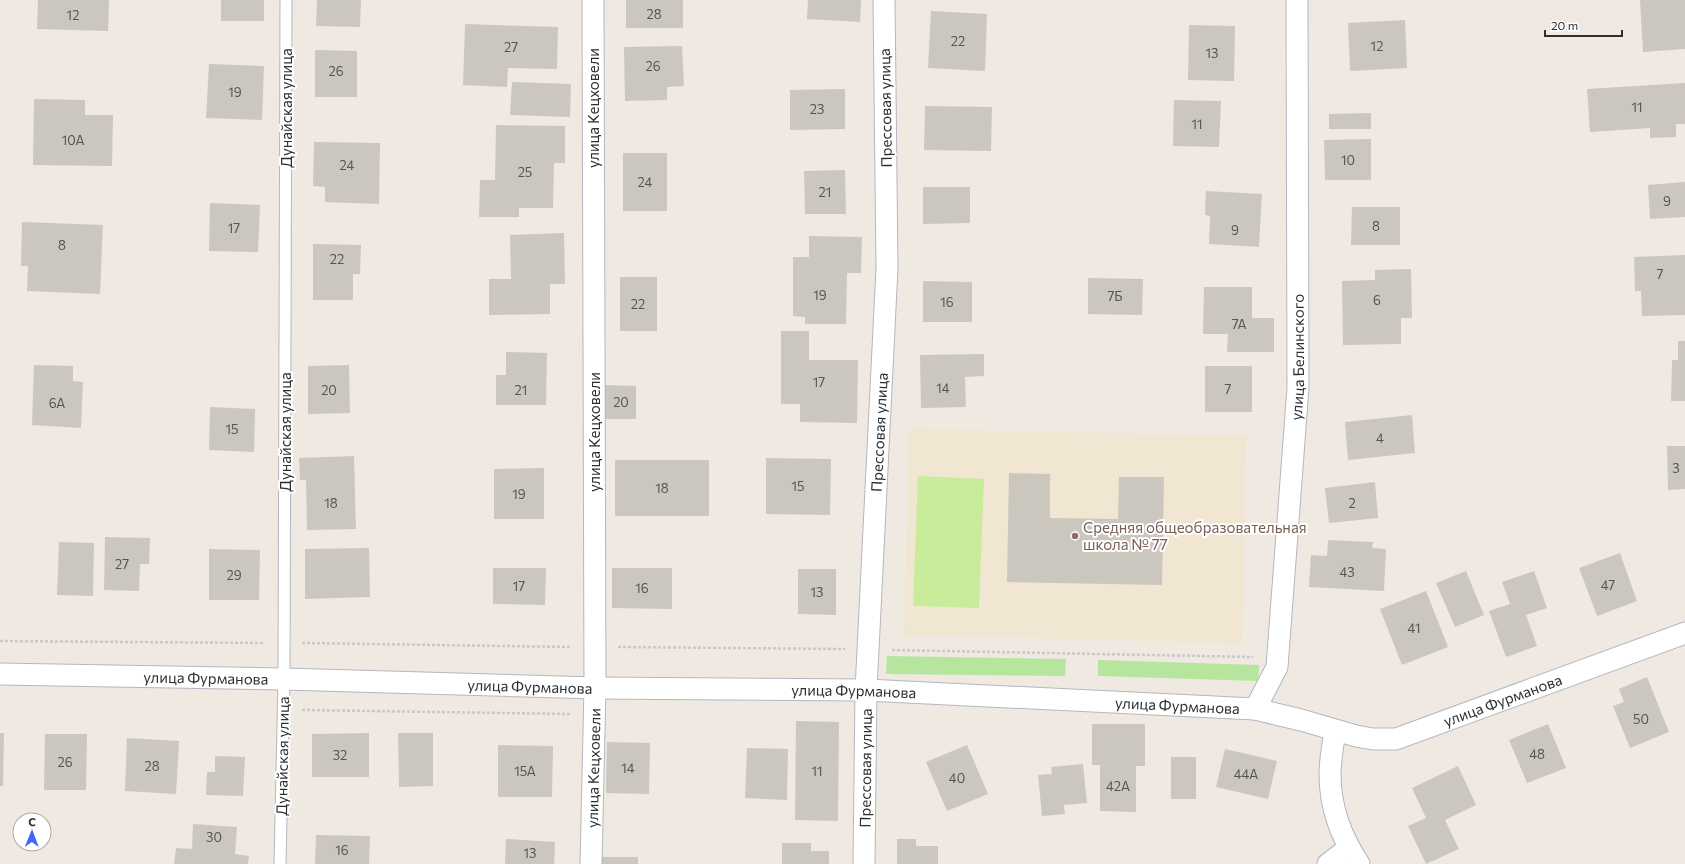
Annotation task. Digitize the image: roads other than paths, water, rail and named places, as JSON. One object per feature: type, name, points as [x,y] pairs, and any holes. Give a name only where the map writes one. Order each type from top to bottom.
[{"type":"street","name":"улица Кецховели","points":[[591,864],[595,688],[592,0]]},
{"type":"street","name":"Прессовая улица","points":[[864,864],[866,690],[887,268],[884,0]]},
{"type":"street","name":"улица Белинского","points":[[1255,709],[1277,666],[1298,388],[1297,0]]},
{"type":"street","name":"улица Фурманова","points":[[0,674],[284,679],[595,688],[866,690],[1255,709],[1301,720],[1335,731],[1373,739],[1396,739],[1685,633]]},
{"type":"street","points":[[1328,864],[1354,856],[1337,823],[1332,802],[1330,773],[1335,731]]},
{"type":"lane","name":"Дунайская улица","points":[[280,864],[284,679],[286,0]]},
{"type":"place","name":"Средняя общеобразовательная школа № 77","points":[[1075,536]]}]
